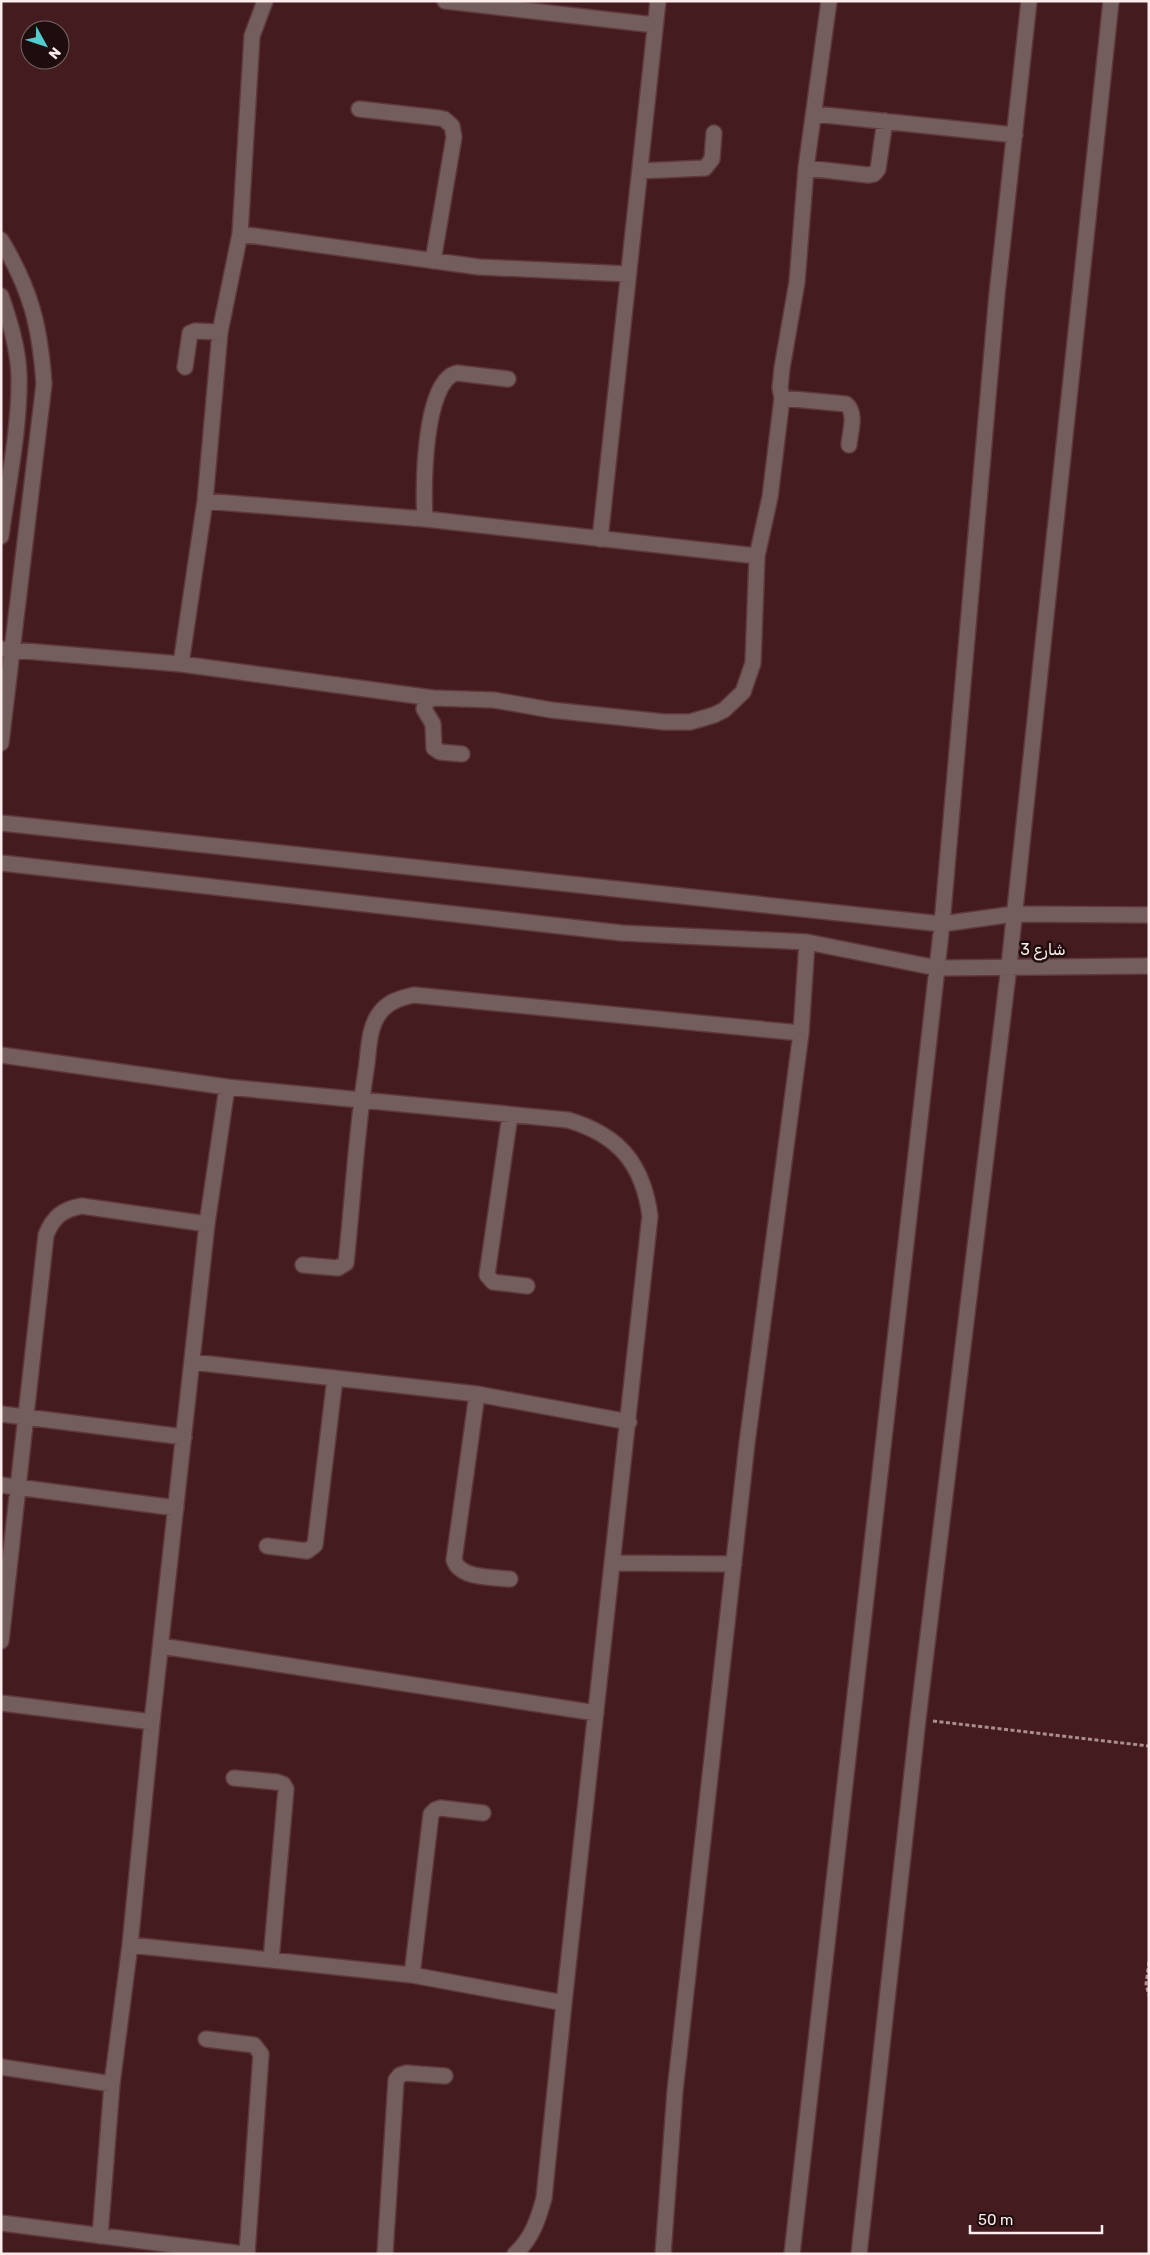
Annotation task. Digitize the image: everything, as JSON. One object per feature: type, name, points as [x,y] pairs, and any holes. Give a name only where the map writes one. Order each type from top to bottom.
[{"type":"street","points":[[181,664],[205,501],[220,332],[240,234],[252,36],[265,1]]},
{"type":"street","points":[[445,1],[655,25]]},
{"type":"street","points":[[600,538],[658,1]]},
{"type":"street","points":[[6,649],[181,664],[433,698],[494,700],[551,710],[664,722],[690,722],[714,715],[743,692],[753,663],[758,556],[770,496],[782,398],[780,388],[797,282],[806,168],[815,114],[829,1]]},
{"type":"street","points":[[792,2254],[942,924],[994,324],[1030,1]]},
{"type":"street","points":[[859,2254],[918,1719],[1009,966],[1111,1]]},
{"type":"street","points":[[359,109],[439,118],[444,119],[452,126],[454,137],[433,261]]},
{"type":"street","points":[[815,114],[1015,135]]},
{"type":"street","points":[[806,168],[868,175],[874,174],[878,169],[886,121]]},
{"type":"street","points":[[640,171],[705,168],[712,159],[714,133]]},
{"type":"street","points":[[240,234],[479,267],[628,274]]},
{"type":"street","points":[[1,240],[18,268],[33,305],[41,344],[44,384],[6,649],[1,744]]},
{"type":"street","points":[[1,296],[13,333],[19,374],[17,416],[1,536]]},
{"type":"street","points":[[185,367],[190,333],[194,331],[220,332]]},
{"type":"street","points":[[425,519],[422,488],[430,419],[444,382],[449,376],[456,373],[508,379]]},
{"type":"street","points":[[782,398],[846,404],[852,412],[849,445]]},
{"type":"street","points":[[205,501],[425,519],[758,556]]},
{"type":"street","points":[[433,698],[425,703],[424,709],[434,724],[434,748],[440,752],[462,754]]},
{"type":"street","points":[[1,823],[942,924],[1014,914],[1149,915]]},
{"type":"street","name":"شارع 3","points":[[1,863],[622,933],[808,942],[937,968],[1149,966]]},
{"type":"street","points":[[663,2254],[667,2224],[668,2179],[676,2092],[747,1443],[801,1033],[808,942]]},
{"type":"street","points":[[303,1265],[338,1268],[346,1263],[362,1100],[372,1027],[379,1014],[388,1004],[414,995],[801,1033]]},
{"type":"street","points":[[1,1055],[227,1087],[568,1120],[587,1126],[604,1135],[620,1147],[632,1161],[642,1178],[648,1197],[650,1216],[544,2198],[538,2223],[524,2246],[515,2254]]},
{"type":"street","points":[[100,2236],[112,2084],[130,1944],[160,1646],[207,1224],[227,1087]]},
{"type":"street","points":[[510,1115],[487,1275],[493,1282],[527,1286]]},
{"type":"street","points":[[1,1641],[46,1235],[50,1223],[59,1214],[70,1208],[88,1207],[207,1224]]},
{"type":"street","points":[[192,1362],[477,1394],[629,1422]]},
{"type":"street","points":[[267,1546],[307,1551],[315,1546],[335,1378]]},
{"type":"street","points":[[477,1394],[454,1560],[458,1568],[466,1573],[510,1579]]},
{"type":"street","points":[[1,1414],[184,1437]]},
{"type":"street","points":[[1,1485],[176,1508]]},
{"type":"street","points":[[612,1563],[734,1564]]},
{"type":"street","points":[[160,1646],[596,1713]]},
{"type":"street","points":[[1,1703],[152,1722]]},
{"type":"street","points":[[234,1778],[277,1782],[283,1784],[286,1789],[271,1960]]},
{"type":"street","points":[[412,1975],[431,1814],[434,1810],[440,1808],[483,1813]]},
{"type":"street","points":[[130,1944],[412,1975],[564,2003]]},
{"type":"street","points":[[1,2223],[246,2254],[261,2054],[254,2045],[206,2039]]},
{"type":"street","points":[[1,2067],[112,2084]]},
{"type":"street","points":[[385,2254],[396,2080],[400,2075],[406,2073],[445,2076]]},
{"type":"path","points":[[918,1719],[1149,1746]]},
{"type":"path","points":[[1149,1962],[1146,1984],[1149,1996]]}]
